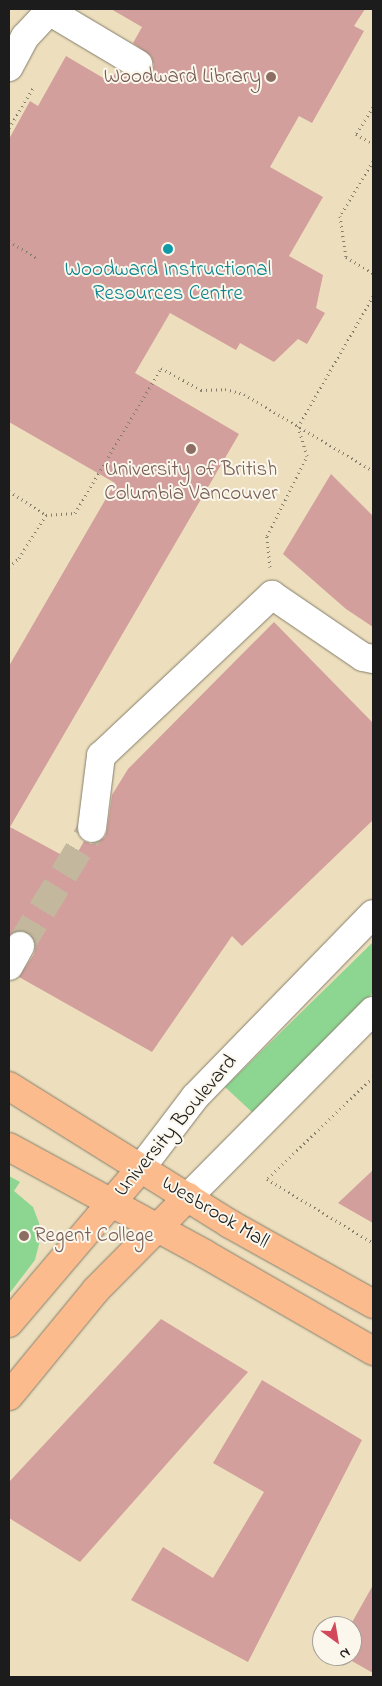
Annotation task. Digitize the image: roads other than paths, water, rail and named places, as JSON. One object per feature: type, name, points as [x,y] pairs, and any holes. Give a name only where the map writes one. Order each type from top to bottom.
[{"type":"main road","name":"Wesbrook Mall","points":[[9,1086],[230,1224],[373,1304]]},
{"type":"main road","name":"Wesbrook Mall","points":[[9,1147],[157,1228],[373,1351]]},
{"type":"main road","name":"University Boulevard","points":[[9,1324],[141,1168]]},
{"type":"main road","points":[[9,1396],[96,1290],[188,1197]]},
{"type":"street","points":[[9,67],[25,36],[50,10],[138,64]]},
{"type":"street","points":[[92,828],[101,756],[272,595],[363,657],[373,659]]},
{"type":"street","name":"University Boulevard","points":[[141,1168],[195,1097],[373,914]]},
{"type":"street","points":[[188,1197],[373,1011]]},
{"type":"tunnel","points":[[20,946],[92,828]]},
{"type":"place","name":"Woodward Library","points":[[271,77]]},
{"type":"place","name":"Woodward Instructional Resources Centre","points":[[168,249]]},
{"type":"place","name":"University of British Columbia Vancouver","points":[[191,449]]},
{"type":"place","name":"Regent College","points":[[24,1236]]}]
